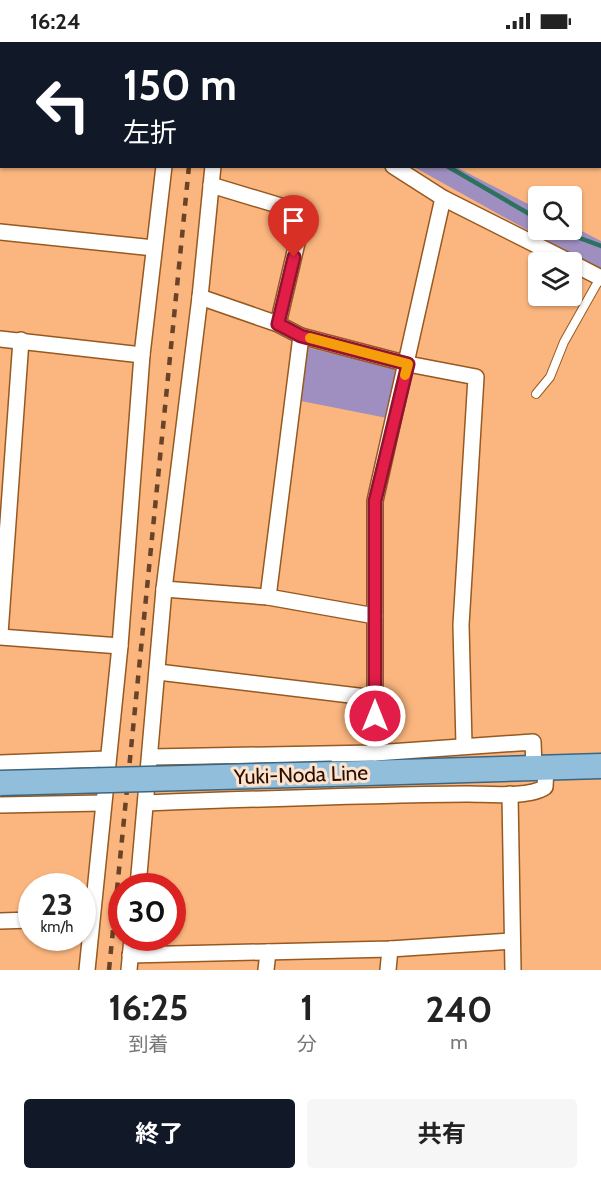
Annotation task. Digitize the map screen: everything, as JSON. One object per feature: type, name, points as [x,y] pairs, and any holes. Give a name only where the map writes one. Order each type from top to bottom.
[{"type":"main road","name":"Yuki-Noda Line","points":[[0,783],[601,766]]},
{"type":"street","points":[[93,873],[120,646],[142,355],[164,168]]},
{"type":"street","points":[[139,873],[164,589],[200,297],[213,168]]},
{"type":"street","points":[[396,168],[443,198],[549,252]]},
{"type":"street","points":[[211,185],[304,213],[278,324]]},
{"type":"street","points":[[375,753],[375,501],[408,364],[443,198]]},
{"type":"street","points":[[0,232],[154,248]]},
{"type":"street","points":[[582,268],[601,278]]},
{"type":"street","points":[[200,297],[278,324],[301,336],[408,364],[476,377],[461,625],[464,745]]},
{"type":"street","points":[[268,597],[301,336]]},
{"type":"street","points":[[0,339],[142,355]]},
{"type":"street","points":[[21,340],[0,635],[120,646]]},
{"type":"street","points":[[164,589],[268,597],[375,616]]},
{"type":"street","points":[[158,672],[375,698]]},
{"type":"street","points":[[146,803],[378,795],[510,794],[540,790],[545,787],[533,742],[375,753],[151,757]]},
{"type":"street","points":[[0,763],[107,759]]},
{"type":"street","points":[[510,794],[513,970]]},
{"type":"street","points":[[0,805],[103,802]]},
{"type":"street","points":[[0,921],[18,920]]},
{"type":"street","points":[[130,963],[268,952],[390,949],[512,941]]},
{"type":"street","points":[[388,970],[390,949]]},
{"type":"street","points":[[87,951],[87,970]]},
{"type":"street","points":[[266,970],[268,952]]},
{"type":"lane","points":[[536,394],[550,377],[564,342],[601,278]]},
{"type":"shaded area","points":[[416,168],[458,168],[528,204],[528,230]]},
{"type":"shaded area","points":[[582,231],[601,241],[601,271],[582,260],[582,252],[567,252],[545,240],[582,240]]},
{"type":"shaded area","points":[[305,347],[398,369],[387,418],[301,401]]},
{"type":"waterway","points":[[450,168],[528,213]]},
{"type":"waterway","points":[[582,239],[601,246]]},
{"type":"railway","points":[[109,970],[189,168]]},
{"type":"slow traffic","points":[[310,338],[408,364],[405,375]]},
{"type":"route","points":[[294,257],[278,324],[301,336],[408,364],[375,501],[375,716]]}]
